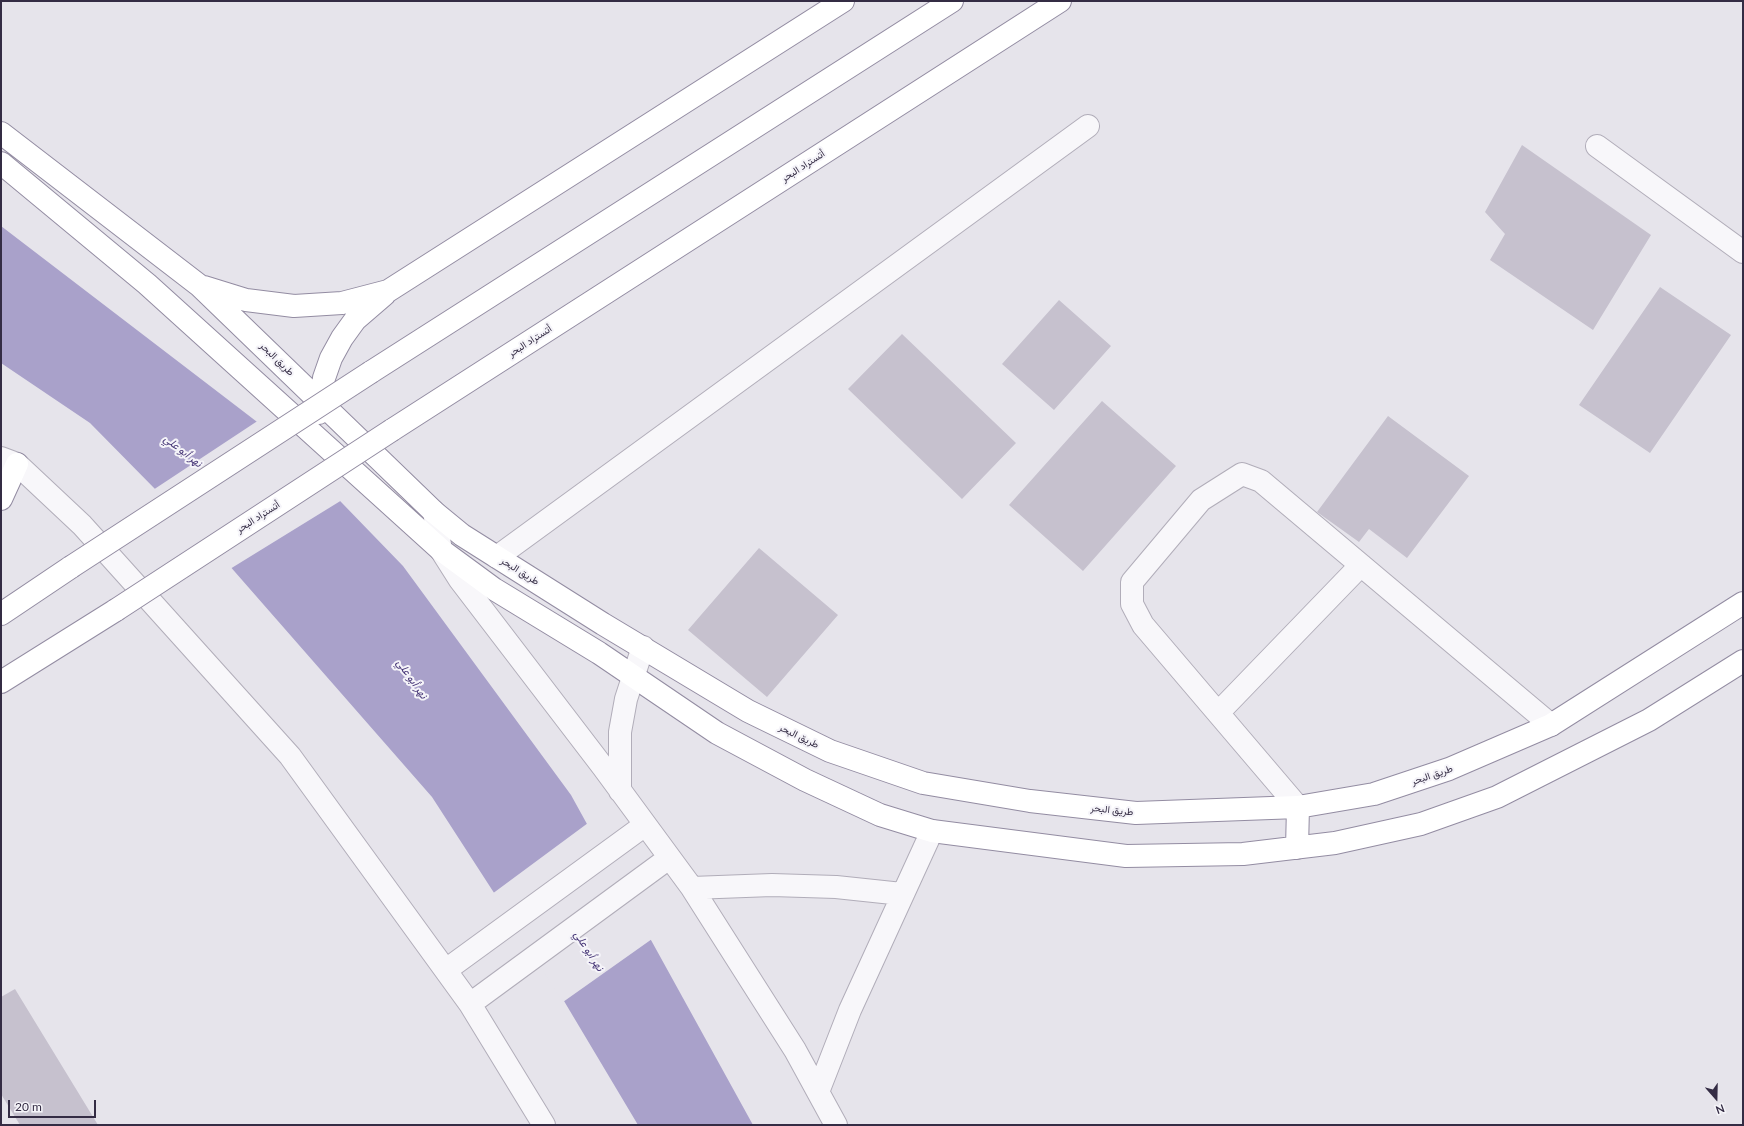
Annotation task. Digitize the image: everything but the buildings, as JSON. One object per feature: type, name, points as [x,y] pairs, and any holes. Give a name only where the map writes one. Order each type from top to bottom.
[{"type":"highway","points":[[320,440],[320,400],[329,364],[342,338],[355,320],[370,304],[388,291],[842,1]]},
{"type":"highway","points":[[1,614],[364,377],[952,1]]},
{"type":"highway","name":"أتستراد البحر","points":[[1,682],[1060,1]]},
{"type":"highway","name":"طريق البحر","points":[[1,133],[200,286],[320,400],[434,512],[462,535],[748,711],[830,751],[924,783],[1030,801],[1136,813],[1255,810],[1298,807],[1374,794],[1449,769],[1551,725],[1743,603]]},
{"type":"highway","points":[[1,163],[147,284],[441,550],[494,589],[633,676],[718,732],[805,780],[880,815],[932,831],[1126,856],[1243,854],[1335,844],[1421,824],[1497,797],[1649,720],[1743,661]]},
{"type":"highway","points":[[200,286],[246,300],[294,306],[342,303],[388,291]]},
{"type":"highway","points":[[1,499],[9,461]]},
{"type":"highway","points":[[1297,848],[1298,807]]},
{"type":"street","points":[[497,557],[1088,126]]},
{"type":"street","points":[[1597,146],[1743,252]]},
{"type":"street","points":[[9,461],[82,525],[290,756],[470,1004],[544,1125]]},
{"type":"street","points":[[1298,807],[1143,625],[1132,604],[1132,582],[1201,500],[1242,474],[1261,481],[1551,725]]},
{"type":"street","points":[[434,512],[441,550],[478,605],[692,888],[795,1050],[836,1125]]},
{"type":"street","points":[[1218,713],[1361,565]]},
{"type":"street","points":[[620,791],[620,732],[626,699],[643,647]]},
{"type":"street","points":[[446,970],[645,825]]},
{"type":"street","points":[[818,1092],[850,1010],[932,831]]},
{"type":"street","points":[[470,1004],[669,858]]},
{"type":"street","points":[[692,888],[779,885],[836,887],[902,894]]},
{"type":"water","name":"نهر أبو علي","points":[[1,226],[282,441],[403,566],[571,795],[753,1125],[638,1125],[564,1001],[432,797],[221,556],[90,423],[1,363]]},
{"type":"pier","points":[[259,420],[283,440],[342,500],[230,569],[153,490]]},
{"type":"pier","points":[[588,823],[652,939],[563,1002],[492,894]]}]
